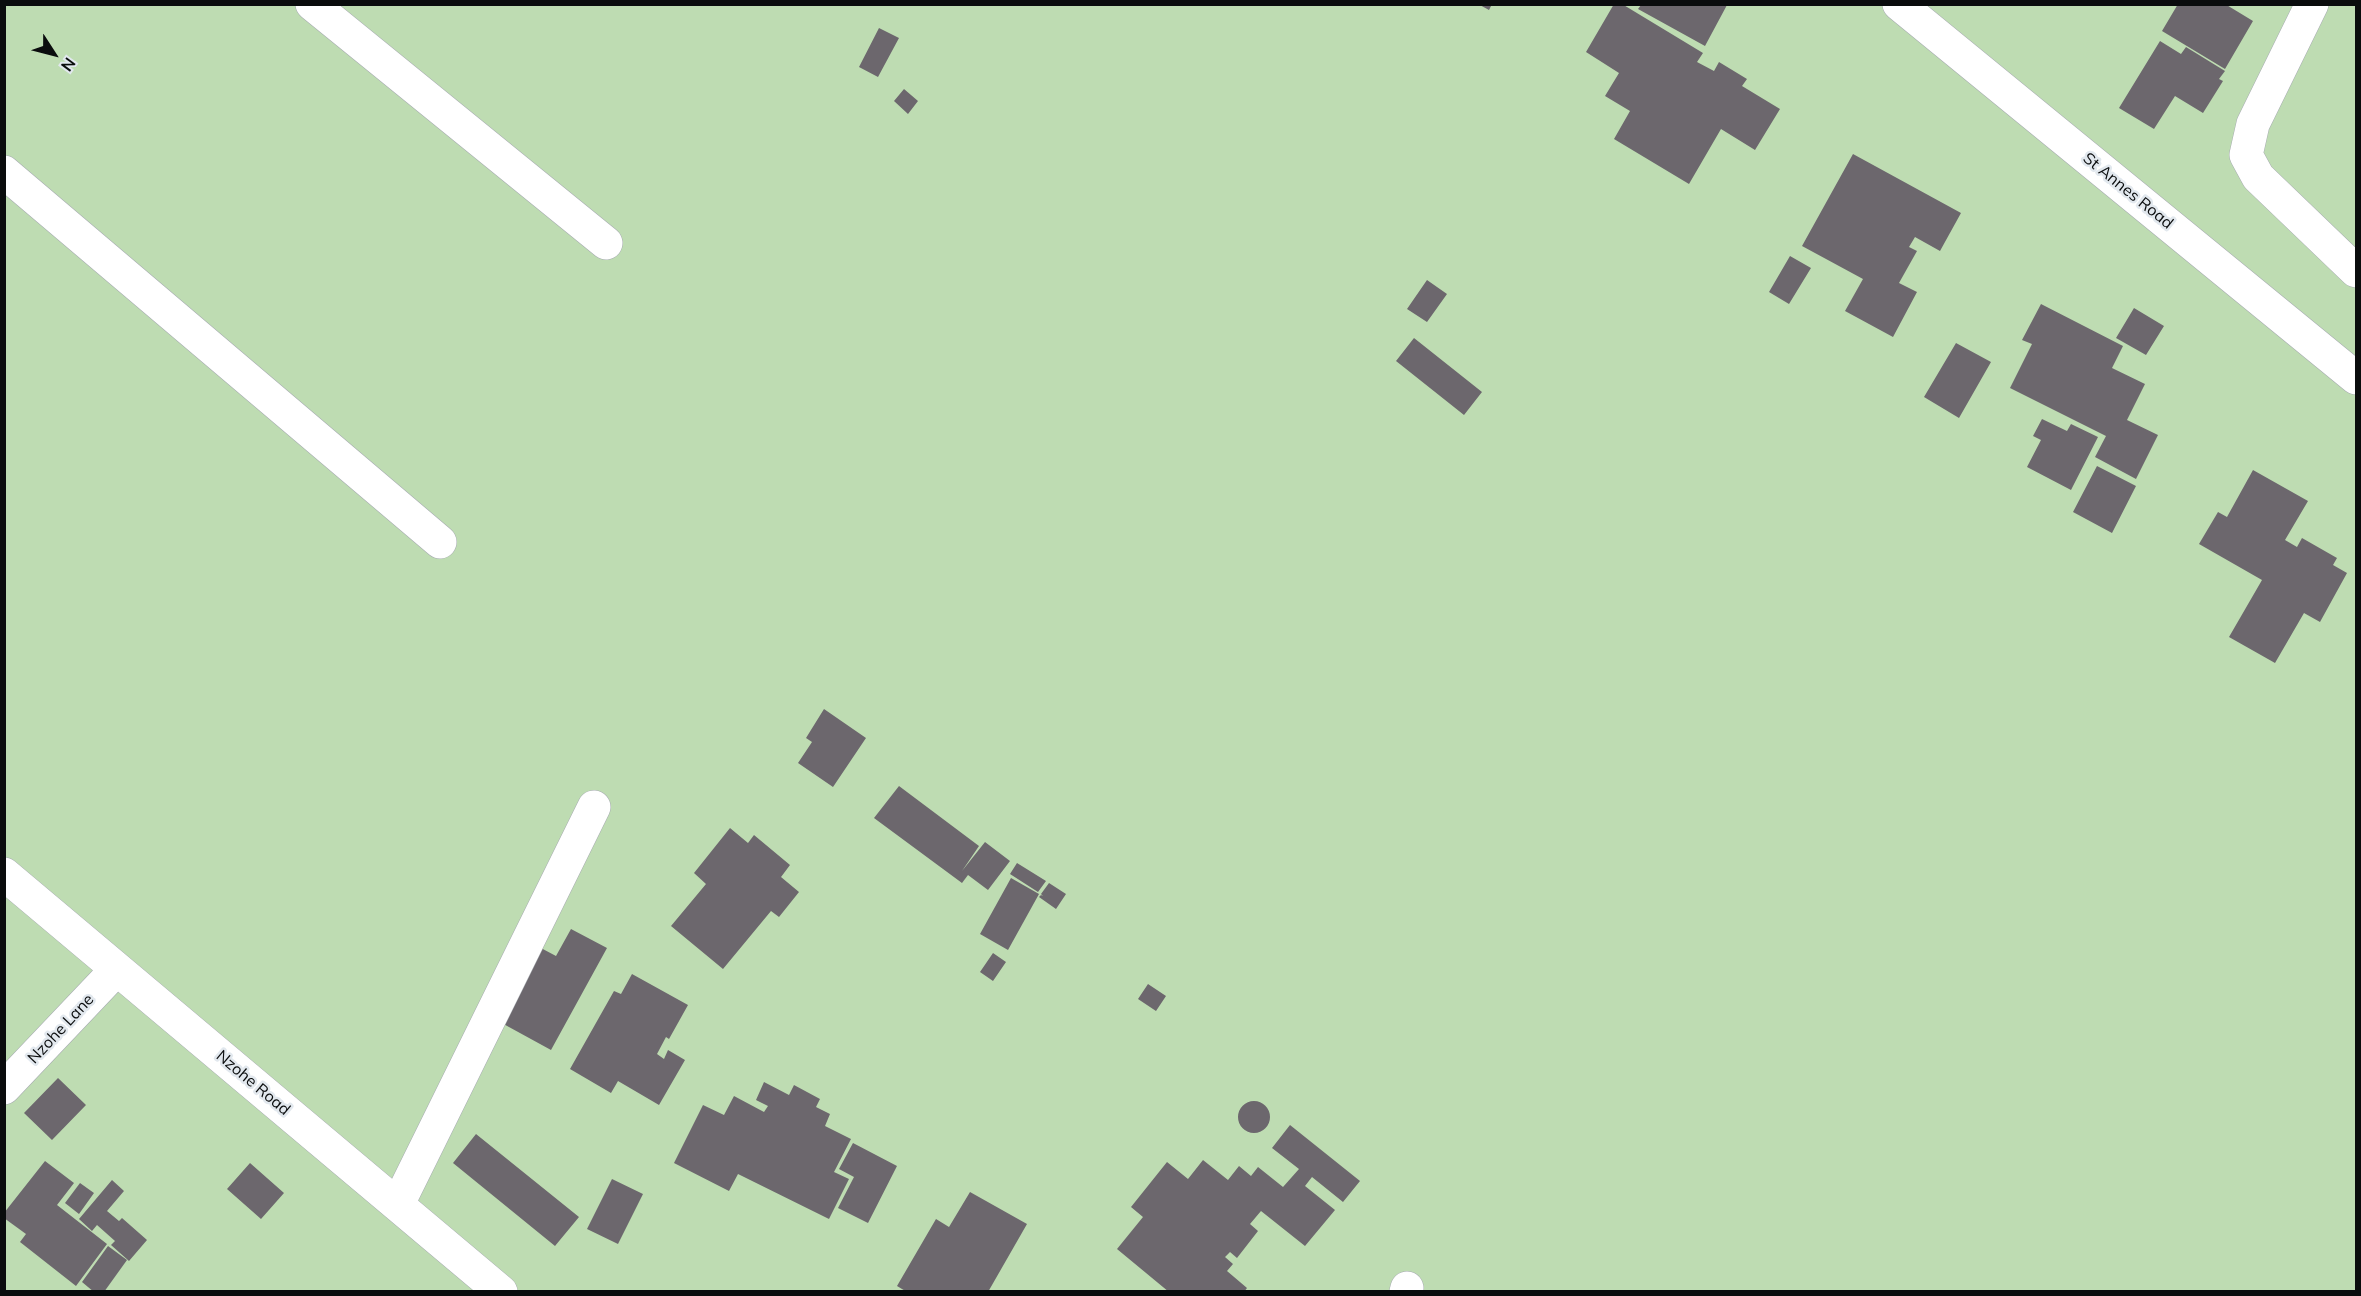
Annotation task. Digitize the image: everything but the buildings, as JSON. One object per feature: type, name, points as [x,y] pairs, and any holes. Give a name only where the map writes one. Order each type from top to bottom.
[{"type":"street","points":[[312,4],[606,243]]},
{"type":"street","name":"St Annes Road","points":[[1899,4],[2356,378]]},
{"type":"street","points":[[2312,4],[2253,124],[2246,155],[2258,177],[2356,270]]},
{"type":"street","points":[[9,185],[440,542]]},
{"type":"street","points":[[398,1204],[594,807]]},
{"type":"street","name":"Nzohe Road","points":[[4,874],[501,1292]]},
{"type":"street","name":"Nzohe Lane","points":[[4,1088],[117,969]]},
{"type":"green space","points":[[5,5],[2356,5],[2356,1291],[5,1291]]}]
